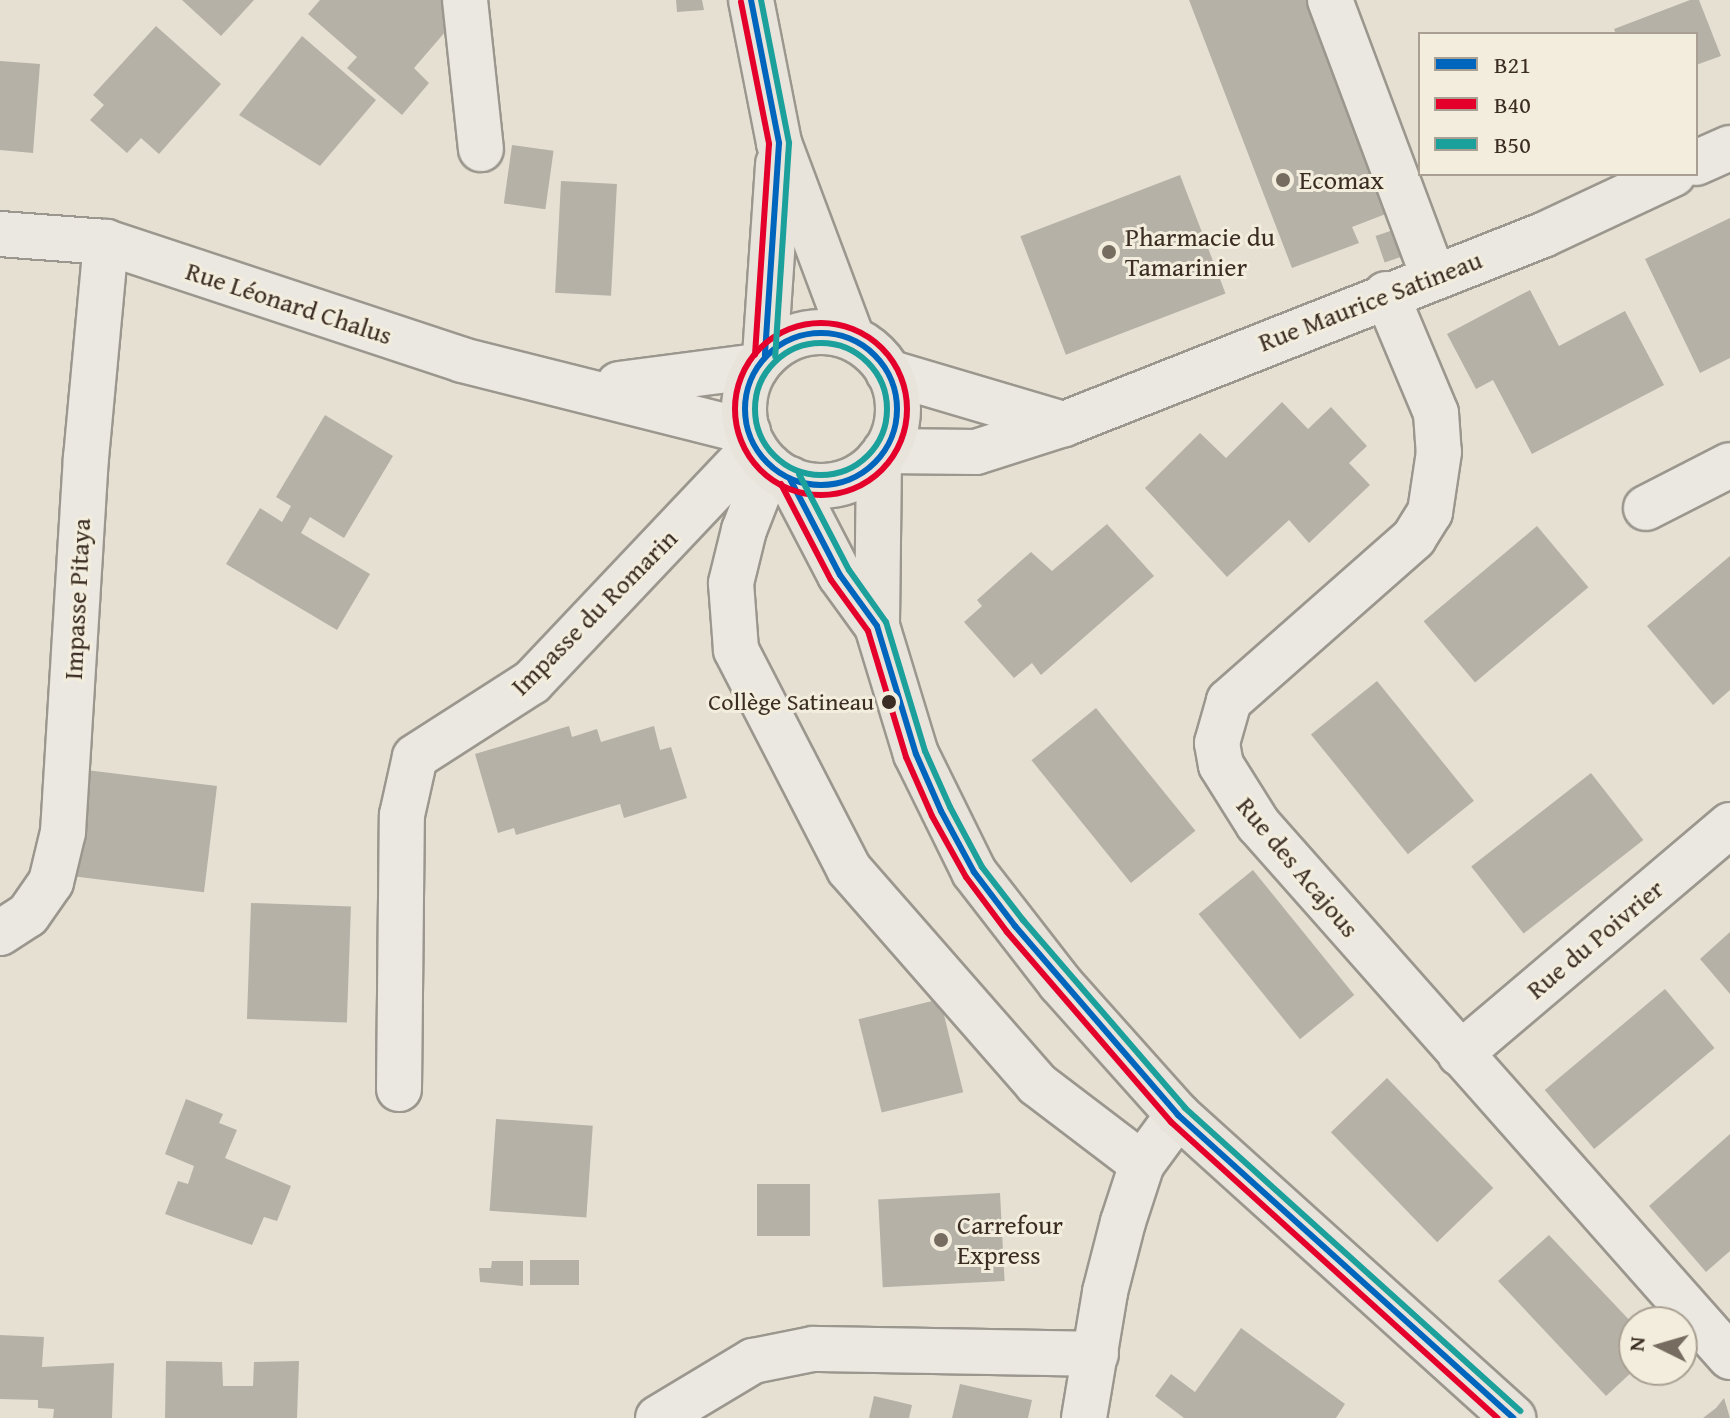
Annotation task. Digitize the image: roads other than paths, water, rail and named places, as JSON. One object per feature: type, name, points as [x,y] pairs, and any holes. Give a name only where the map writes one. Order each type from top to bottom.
[{"type":"main road","points":[[751,0],[779,143],[852,338]]},
{"type":"main road","points":[[779,143],[761,361],[744,409],[765,456],[840,575],[877,626]]},
{"type":"main road","points":[[761,361],[783,341],[805,333],[852,338],[873,352],[888,372],[898,412],[882,455],[877,626],[916,754],[974,872],[1060,983],[1178,1115],[1513,1418]]},
{"type":"main road","points":[[765,456],[813,486],[838,484],[860,475],[882,455]]},
{"type":"street","points":[[465,0],[481,149]]},
{"type":"street","points":[[1330,0],[1433,276]]},
{"type":"street","points":[[1698,162],[1730,148]]},
{"type":"street","name":"Rue Maurice Satineau","points":[[882,455],[976,452],[1064,424],[1386,294],[1543,235],[1669,176]]},
{"type":"street","name":"Rue Léonard Chalus","points":[[0,234],[106,242],[462,360],[576,387],[765,456]]},
{"type":"street","name":"Impasse Pitaya","points":[[0,933],[28,915],[51,882],[63,832],[86,458],[106,242]]},
{"type":"street","name":"Rue des Acajous","points":[[1386,294],[1436,413],[1439,452],[1430,512],[1414,538],[1252,675],[1229,701],[1217,743],[1236,796],[1258,824],[1460,1054],[1727,1346]]},
{"type":"street","name":"Rue Léonard Chalus","points":[[576,387],[666,382],[761,361]]},
{"type":"street","points":[[888,372],[1064,424]]},
{"type":"street","points":[[765,456],[731,583],[736,650],[849,869],[1037,1084],[1142,1164]]},
{"type":"street","name":"Impasse du Romarin","points":[[399,1089],[402,815],[415,757],[532,682],[765,456]]},
{"type":"street","points":[[1646,508],[1730,465]]},
{"type":"street","name":"Rue du Poivrier","points":[[1460,1054],[1730,825]]},
{"type":"street","points":[[1084,1418],[1105,1292],[1142,1164],[1178,1115]]},
{"type":"street","points":[[658,1418],[753,1361],[813,1349],[1096,1354]]},
{"type":"place","name":"Ecomax","points":[[1283,180]]},
{"type":"place","name":"Pharmacie du Tamarinier","points":[[1109,252]]},
{"type":"place","name":"Collège Satineau","points":[[889,702]]},
{"type":"place","name":"Carrefour Express","points":[[941,1240]]}]
